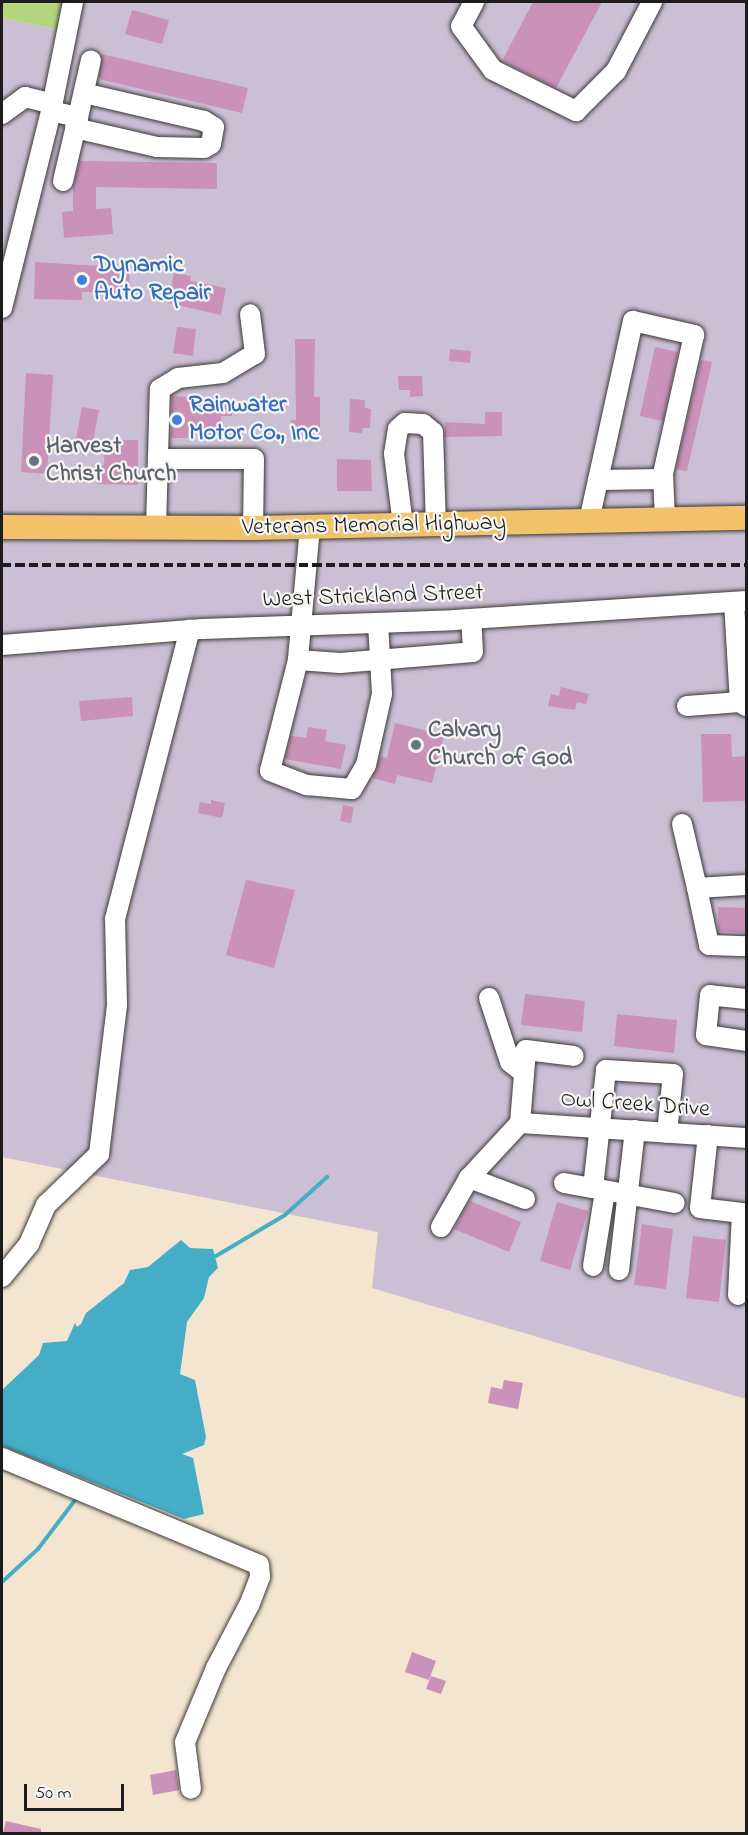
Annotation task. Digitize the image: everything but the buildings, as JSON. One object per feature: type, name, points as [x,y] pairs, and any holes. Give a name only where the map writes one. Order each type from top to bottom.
[{"type":"main road","name":"Veterans Memorial Highway","points":[[2,527],[253,528],[747,518]]},
{"type":"street","points":[[2,308],[5,283],[52,107],[73,2]]},
{"type":"street","points":[[474,2],[461,26],[494,70],[576,111],[616,71],[652,2]]},
{"type":"street","points":[[63,182],[91,60]]},
{"type":"street","points":[[2,114],[25,97],[52,107],[76,123],[157,147],[204,148],[211,144],[214,127],[204,121],[84,93]]},
{"type":"street","points":[[156,528],[159,459],[157,404],[160,389],[178,378],[223,373],[255,354],[250,314]]},
{"type":"street","points":[[589,521],[633,321],[694,335],[663,478],[665,520]]},
{"type":"street","points":[[403,525],[394,454],[398,429],[405,423],[423,424],[433,432],[436,525]]},
{"type":"street","points":[[159,459],[254,459],[253,528]]},
{"type":"street","points":[[598,480],[663,478]]},
{"type":"street","points":[[310,527],[298,660],[270,771],[307,785],[352,789],[366,765],[382,694],[378,623]]},
{"type":"street","points":[[687,706],[743,704],[740,602]]},
{"type":"street","name":"West Strickland Street","points":[[2,645],[190,630],[471,619],[740,602]]},
{"type":"street","points":[[298,660],[379,661],[473,652],[471,619]]},
{"type":"street","points":[[2,1277],[29,1244],[46,1205],[99,1154],[117,1005],[115,919],[190,630]]},
{"type":"street","points":[[682,824],[709,945],[747,946]]},
{"type":"street","points":[[697,888],[747,885]]},
{"type":"street","points":[[747,999],[710,995],[706,1035],[747,1041]]},
{"type":"street","points":[[489,998],[510,1062],[524,1073]]},
{"type":"street","points":[[441,1227],[468,1178],[520,1123],[526,1050],[574,1056]]},
{"type":"street","points":[[593,1266],[606,1070],[673,1074],[667,1133]]},
{"type":"street","name":"Owl Creek Drive","points":[[520,1123],[747,1138]]},
{"type":"street","points":[[619,1270],[635,1130]]},
{"type":"street","points":[[708,1136],[700,1208],[742,1213],[738,1294]]},
{"type":"street","points":[[468,1178],[525,1199]]},
{"type":"street","points":[[564,1183],[675,1203]]},
{"type":"street","points":[[2,1458],[259,1565],[260,1576],[249,1605],[211,1678],[185,1742],[191,1789]]},
{"type":"shaded area","points":[[65,2],[746,2],[746,1399],[372,1288],[378,1232],[2,1157],[2,18],[57,29]]},
{"type":"green space","points":[[2,2],[64,2],[57,29],[2,18]]},
{"type":"water","points":[[181,1240],[190,1248],[213,1249],[218,1268],[209,1277],[204,1298],[187,1322],[180,1374],[195,1380],[206,1437],[204,1445],[182,1454],[193,1458],[204,1514],[184,1519],[2,1446],[2,1390],[39,1355],[43,1343],[67,1341],[75,1323],[77,1327],[81,1324],[86,1313],[124,1283],[130,1270],[148,1267]]},
{"type":"waterway","points":[[216,1256],[285,1215],[327,1177]]},
{"type":"waterway","points":[[2,1582],[38,1549],[76,1499]]},
{"type":"railway","points":[[2,565],[746,565]]},
{"type":"place","name":"Dynamic Auto Repair","points":[[82,280]]},
{"type":"place","name":"Rainwater Motor Co., Inc","points":[[177,420]]},
{"type":"place","name":"Harvest Christ Church","points":[[34,461]]},
{"type":"place","name":"Calvary Church of God","points":[[416,745]]}]
